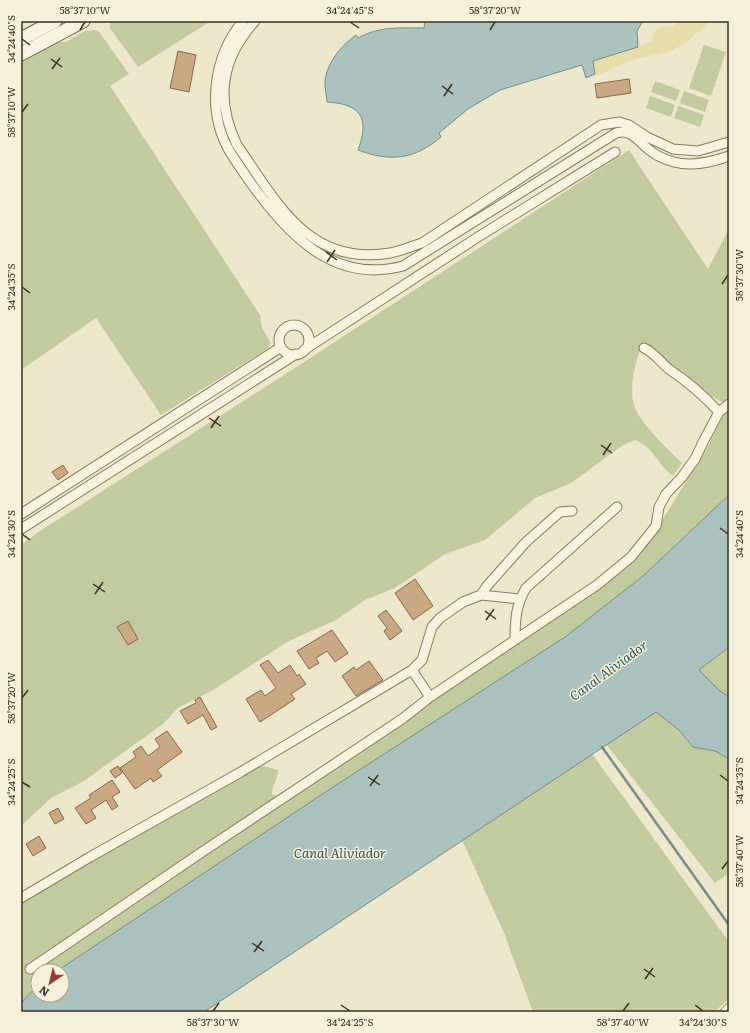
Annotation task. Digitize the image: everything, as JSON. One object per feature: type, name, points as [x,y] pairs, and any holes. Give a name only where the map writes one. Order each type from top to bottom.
[{"type":"main road","points":[[21,39],[55,21]]},
{"type":"main road","points":[[21,54],[83,21]]},
{"type":"street","points":[[243,21],[223,53],[218,70],[215,94],[219,124],[230,151],[256,190],[289,231],[312,250],[340,264],[365,270],[385,270],[403,266],[623,130],[632,134],[653,153],[674,162],[692,164],[714,161],[729,156]]},
{"type":"street","points":[[255,21],[244,34],[227,69],[224,94],[225,115],[232,134],[237,145],[291,220],[306,234],[323,244],[345,252],[372,255],[386,254],[422,243],[601,125],[619,122],[628,125],[647,137],[673,149],[698,151],[729,142]]},
{"type":"street","points":[[21,529],[304,350],[478,237],[614,152]]},
{"type":"street","points":[[351,267],[355,253]]},
{"type":"street","points":[[385,270],[386,254]]},
{"type":"street","points":[[296,354],[286,352],[281,347],[279,341],[281,332],[284,328],[293,325],[302,328],[308,336],[307,346],[304,350]]},
{"type":"street","points":[[21,514],[281,347]]},
{"type":"street","points":[[644,348],[660,359],[669,369],[682,377],[719,412]]},
{"type":"street","points":[[39,963],[402,719],[515,639],[597,585],[631,557],[656,526],[659,507],[666,494],[682,477],[695,459],[719,412],[729,404]]},
{"type":"street","points":[[80,476],[87,487]]},
{"type":"street","points":[[515,639],[515,615],[519,599],[526,588],[617,507]]},
{"type":"street","points":[[481,595],[487,586],[542,528],[560,512],[572,512]]},
{"type":"street","points":[[21,898],[90,857],[239,774],[412,670],[422,660],[432,627],[440,618],[463,602],[481,595],[519,599]]},
{"type":"street","points":[[412,670],[430,698]]},
{"type":"lane","points":[[722,1012],[729,1005]]},
{"type":"green space","points":[[110,21],[211,21],[138,67],[110,28]]},
{"type":"green space","points":[[95,30],[100,33],[129,74],[110,86],[260,315],[262,328],[271,343],[267,349],[161,415],[96,318],[21,370],[21,60],[54,42],[66,42],[85,31]]},
{"type":"green space","points":[[704,45],[726,52],[711,96],[689,88]]},
{"type":"green space","points":[[655,81],[680,90],[676,101],[651,92]]},
{"type":"green space","points":[[684,91],[709,100],[705,112],[680,103]]},
{"type":"green space","points":[[650,96],[675,105],[671,117],[646,108]]},
{"type":"green space","points":[[678,106],[704,115],[700,127],[674,118]]},
{"type":"green space","points":[[629,150],[708,269],[729,229],[729,495],[643,576],[565,637],[69,963],[30,963],[30,993],[21,1003],[21,901],[259,765],[278,770],[272,794],[285,799],[597,590],[658,527],[709,444],[725,409],[724,403],[709,395],[644,342],[634,371],[632,387],[633,402],[635,409],[646,426],[682,463],[673,476],[642,443],[635,440],[623,445],[571,483],[535,498],[485,540],[445,554],[395,588],[365,600],[336,620],[289,641],[213,690],[178,708],[164,723],[84,781],[51,798],[21,826],[21,545],[40,531],[295,368]]},
{"type":"green space","points":[[729,647],[729,697],[719,690],[699,670]]},
{"type":"green space","points":[[656,712],[679,730],[693,747],[715,751],[729,759],[729,873],[715,883],[606,744]]},
{"type":"green space","points":[[592,754],[729,942],[729,999],[714,1012],[533,1012],[504,933],[462,840]]},
{"type":"sand","points":[[678,21],[710,21],[700,33],[697,32],[690,39],[676,48],[662,53],[631,60],[596,76],[592,61],[652,42],[655,31],[664,26],[672,27]]},
{"type":"water","points":[[425,21],[643,21],[637,31],[638,47],[593,61],[595,74],[586,78],[582,65],[500,90],[468,109],[439,133],[441,137],[431,145],[411,154],[401,157],[391,157],[370,154],[358,150],[362,139],[363,129],[360,115],[348,106],[339,103],[327,102],[325,80],[332,60],[340,49],[356,35],[358,38],[374,31],[399,28],[424,28]]},
{"type":"water","name":"Canal Aliviador","points":[[729,495],[729,647],[699,670],[719,690],[729,697],[729,759],[715,751],[693,747],[679,730],[656,712],[204,1012],[21,1012],[21,1003],[30,993],[30,1003],[70,1003],[69,963],[327,791],[565,637],[643,576]]},
{"type":"building","points":[[178,51],[196,55],[189,92],[170,88]]},
{"type":"building","points":[[629,79],[631,93],[597,98],[595,84]]},
{"type":"building","points":[[63,465],[68,473],[58,480],[52,472]]},
{"type":"building","points":[[415,579],[433,606],[413,620],[395,593]]},
{"type":"building","points":[[386,610],[402,631],[390,640],[384,631],[387,628],[378,616]]},
{"type":"building","points":[[128,621],[138,639],[128,645],[117,627]]},
{"type":"building","points":[[332,630],[348,653],[335,662],[327,651],[316,658],[319,663],[309,669],[297,651]]},
{"type":"building","points":[[268,660],[278,673],[290,665],[297,676],[299,674],[306,684],[291,694],[295,699],[260,722],[246,699],[261,690],[265,696],[276,688],[260,665]]},
{"type":"building","points":[[369,661],[383,680],[356,696],[342,676],[354,667],[356,670]]},
{"type":"building","points":[[200,697],[217,727],[211,730],[203,715],[188,724],[180,711],[196,703],[195,700]]},
{"type":"building","points":[[167,731],[182,752],[157,770],[162,776],[153,782],[151,778],[135,789],[120,768],[136,757],[133,752],[141,746],[148,756],[160,747],[155,739]]},
{"type":"building","points":[[118,766],[122,773],[115,778],[110,771]]},
{"type":"building","points":[[112,780],[120,792],[112,797],[118,806],[112,810],[106,800],[91,810],[96,818],[86,824],[75,808],[91,798],[89,795]]},
{"type":"building","points":[[58,808],[64,819],[55,824],[49,813]]},
{"type":"building","points":[[39,836],[46,848],[33,856],[26,844]]},
{"type":"waterway","points":[[602,747],[729,925]]}]
